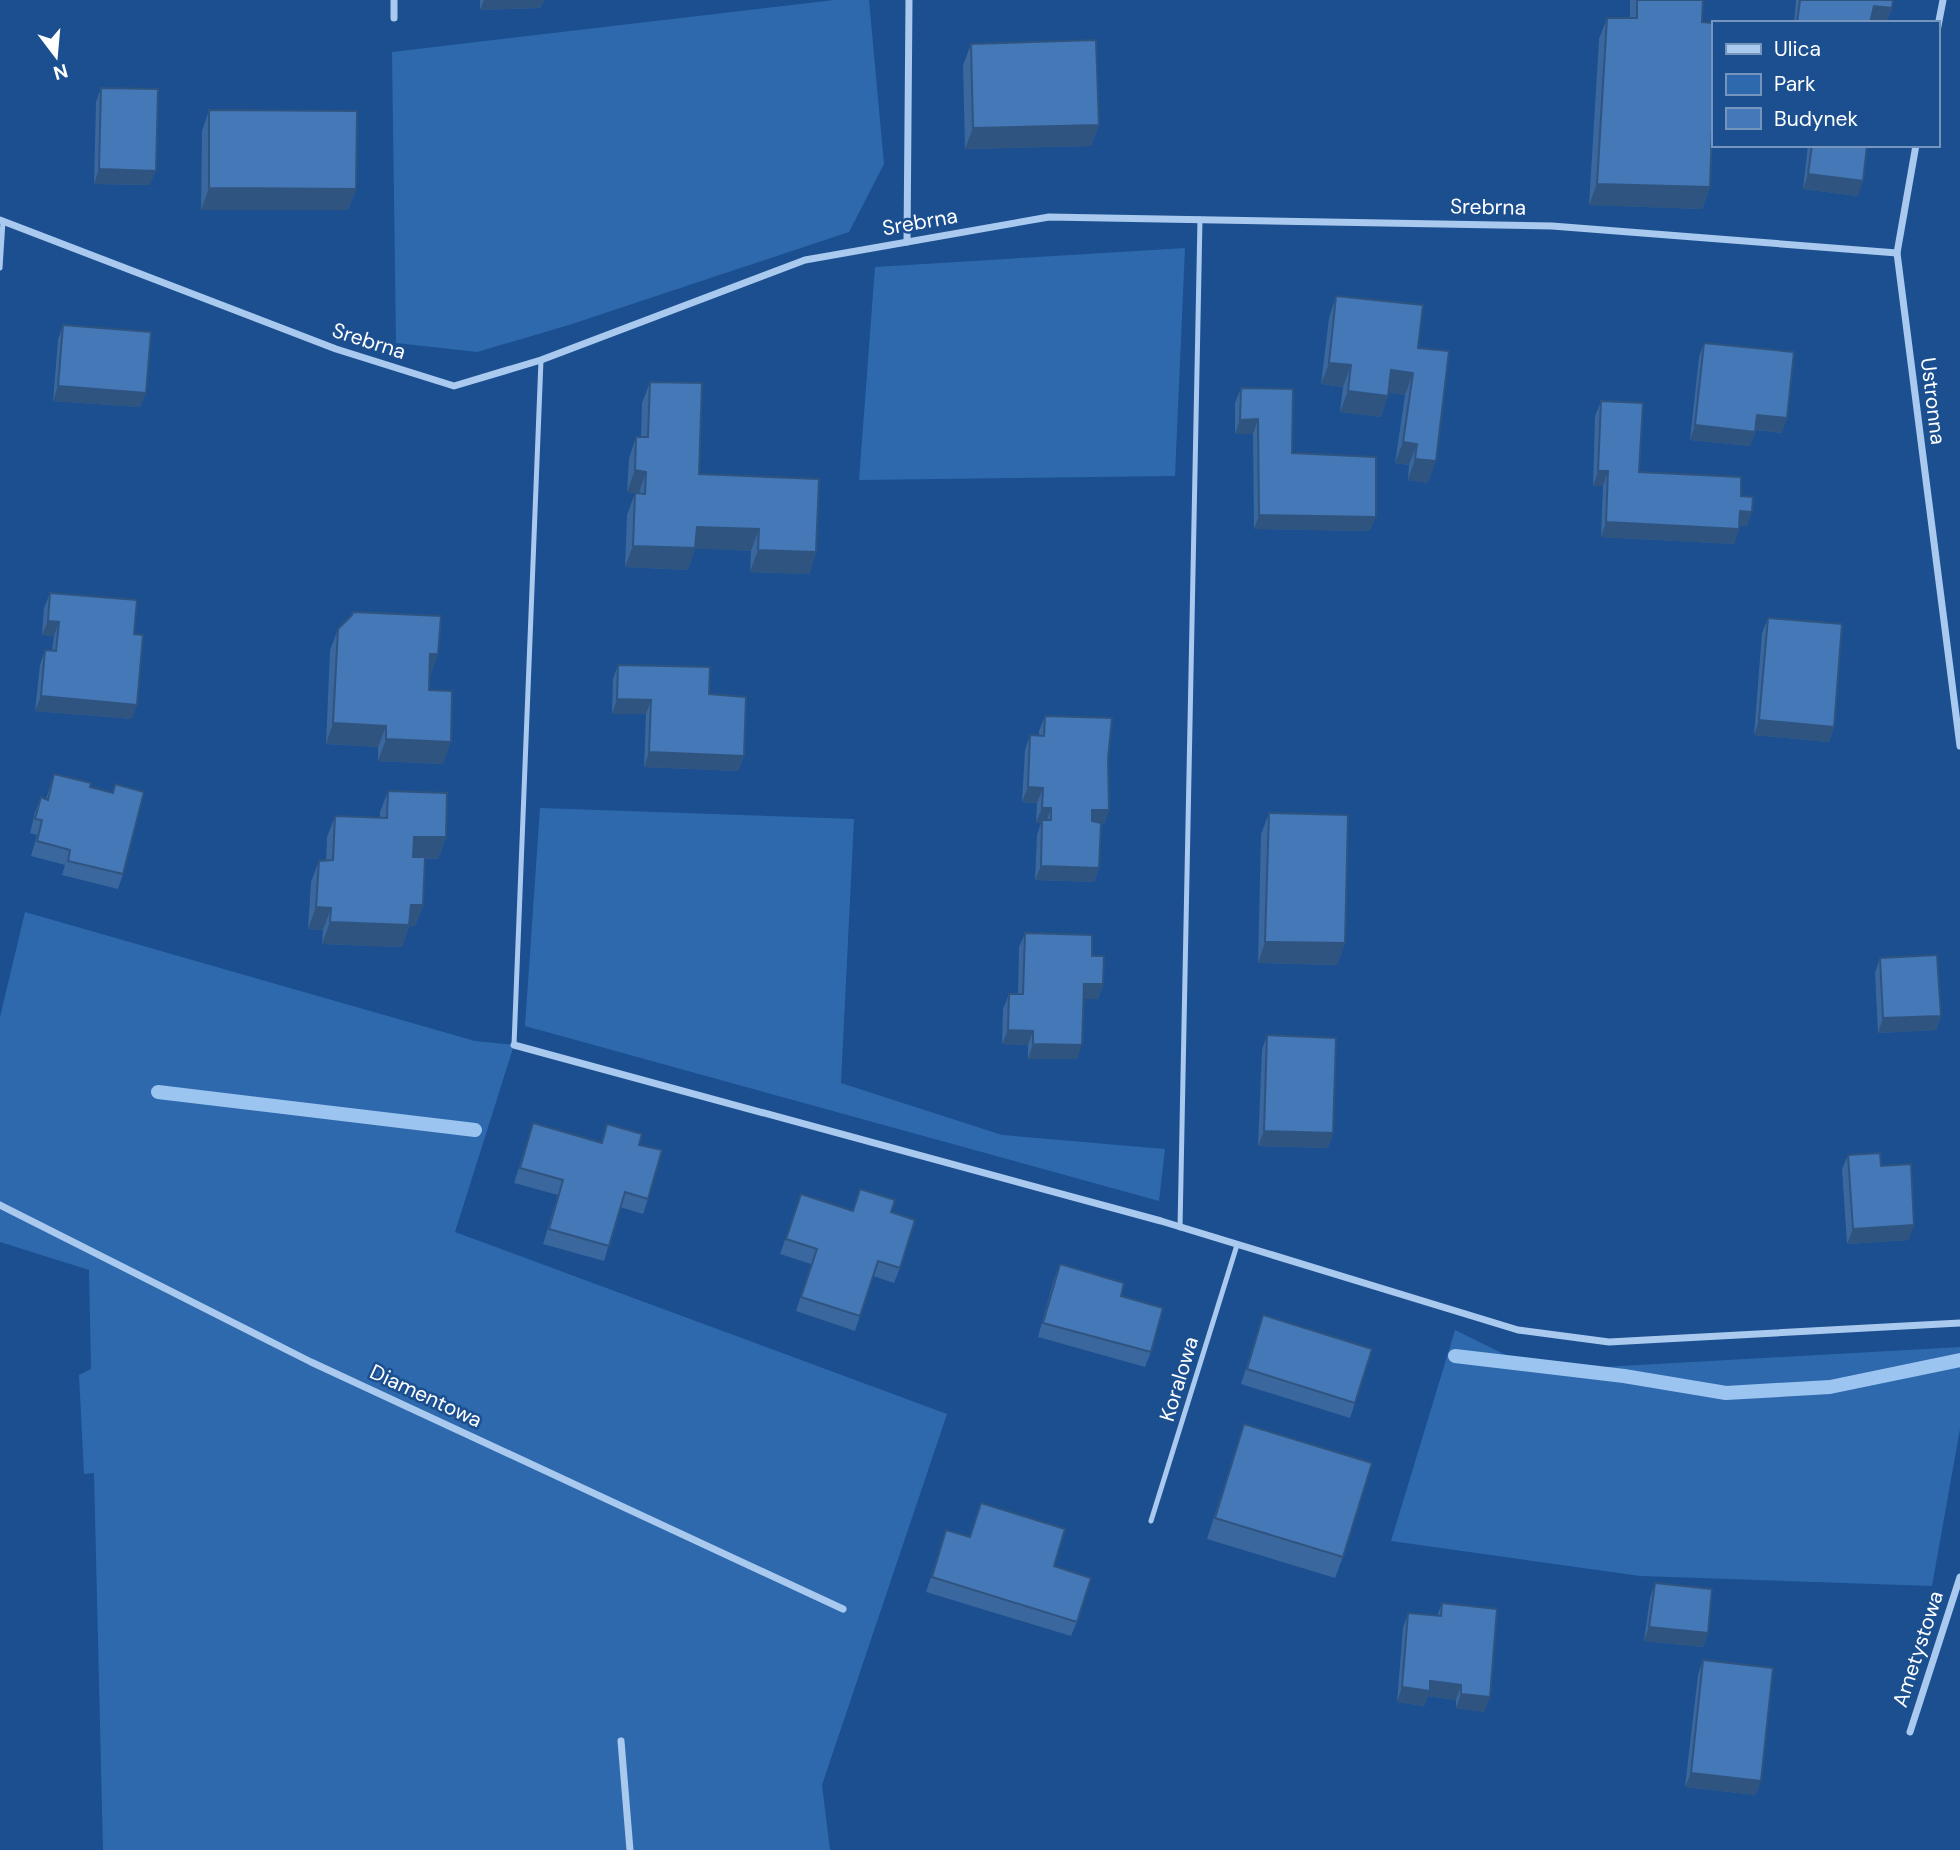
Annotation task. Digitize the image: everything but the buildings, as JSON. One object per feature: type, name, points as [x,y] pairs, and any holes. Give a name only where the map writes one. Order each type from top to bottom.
[{"type":"street","points":[[394,0],[394,18]]},
{"type":"street","points":[[908,242],[909,0]]},
{"type":"street","points":[[1939,21],[1943,0]]},
{"type":"street","name":"Ustronna","points":[[1916,147],[1897,253],[1960,746]]},
{"type":"street","name":"Srebrna","points":[[2,220],[336,349],[454,386],[541,360],[805,260],[1049,217],[1552,226],[1897,253]]},
{"type":"street","points":[[514,1045],[1180,1227],[1518,1331],[1609,1342],[1960,1323]]},
{"type":"street","name":"Diamentowa","points":[[0,1205],[311,1362],[843,1609]]},
{"type":"street","name":"Ametystowa","points":[[1910,1732],[1960,1577]]},
{"type":"street","points":[[621,1741],[630,1850]]},
{"type":"lane","points":[[1180,1227],[1200,219]]},
{"type":"lane","points":[[0,268],[2,220]]},
{"type":"lane","points":[[514,1045],[541,360]]},
{"type":"lane","name":"Koralowa","points":[[1151,1521],[1237,1245]]},
{"type":"green space","points":[[834,0],[869,0],[884,164],[849,232],[569,325],[477,352],[396,343],[392,52]]},
{"type":"green space","points":[[1185,248],[1175,476],[859,480],[875,267]]},
{"type":"green space","points":[[540,808],[854,819],[841,1083],[1002,1135],[1165,1149],[1159,1201],[525,1026]]},
{"type":"green space","points":[[25,912],[475,1041],[514,1045],[455,1232],[947,1414],[822,1785],[830,1850],[103,1850],[94,1473],[84,1474],[79,1375],[91,1369],[89,1270],[0,1242],[0,1017]]},
{"type":"green space","points":[[1455,1330],[1512,1358],[1604,1367],[1960,1347],[1960,1429],[1932,1586],[1640,1576],[1391,1541]]},
{"type":"waterway","points":[[158,1092],[475,1130]]},
{"type":"waterway","points":[[1455,1356],[1624,1376],[1726,1393],[1830,1387],[1960,1360]]}]
